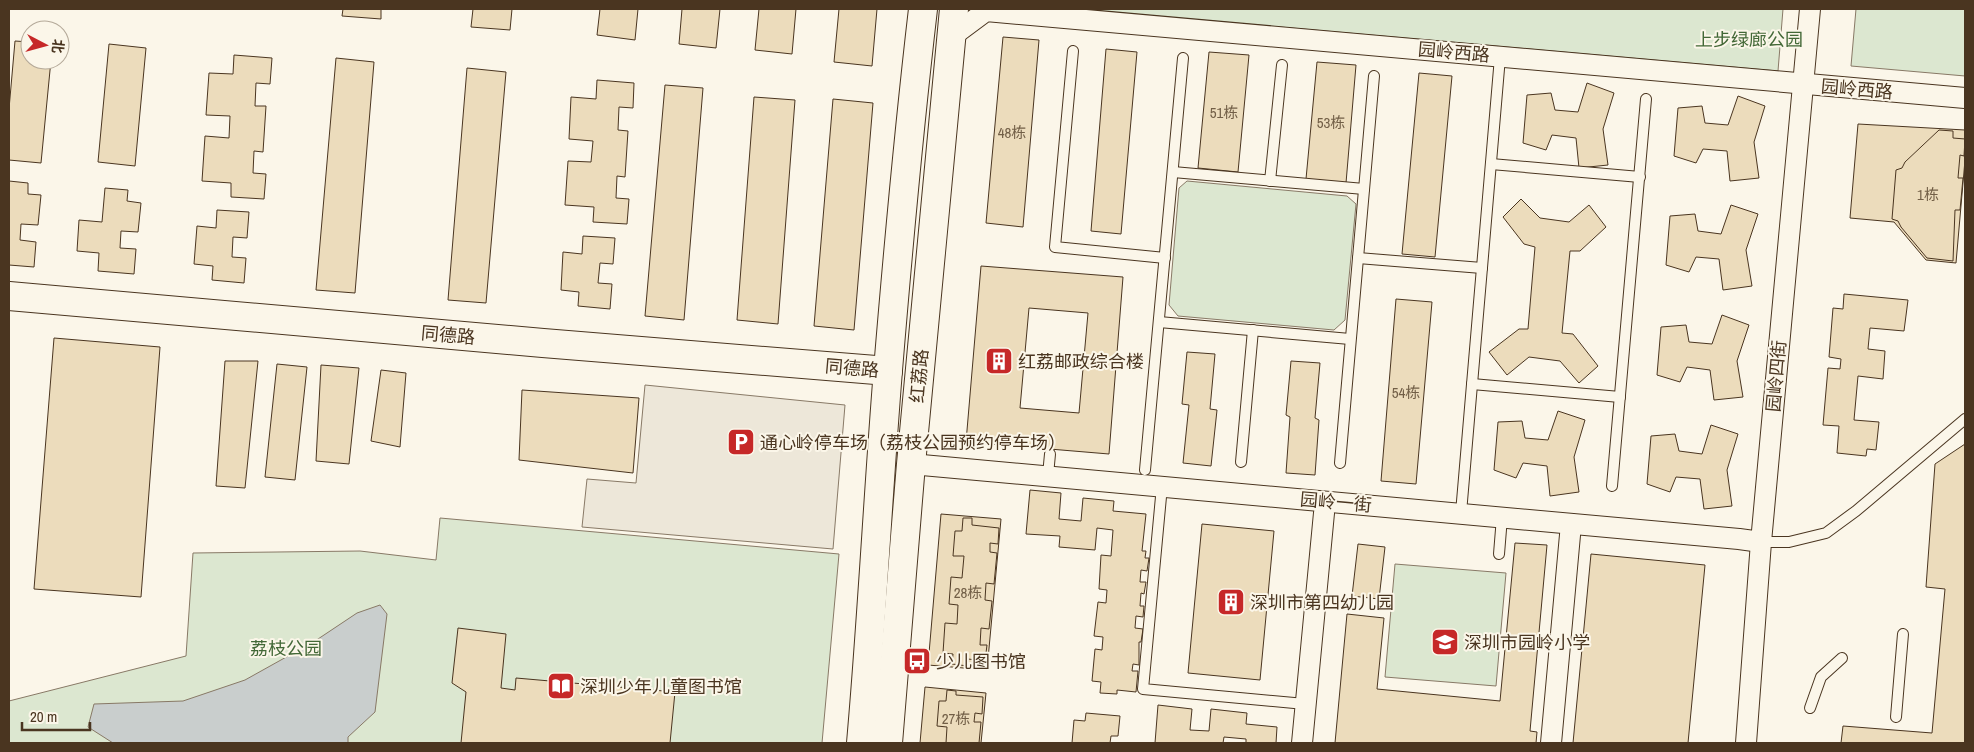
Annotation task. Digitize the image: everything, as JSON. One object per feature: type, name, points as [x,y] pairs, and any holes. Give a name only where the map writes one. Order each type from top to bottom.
[{"type":"main road","name":"红荔路","points":[[861,743],[872,623],[888,371],[923,9]]},
{"type":"main road","name":"红荔路","points":[[888,743],[911,464],[954,9]]},
{"type":"main road","name":"同德路","points":[[9,296],[553,344],[888,371]]},
{"type":"street","name":"园岭四街","points":[[1746,743],[1760,542],[1810,9]]},
{"type":"street","name":"园岭西路","points":[[951,37],[986,11],[1965,98]]},
{"type":"street","name":"园岭一街","points":[[911,464],[1739,538],[1760,542]]},
{"type":"street","points":[[1302,743],[1324,513]]},
{"type":"street","points":[[1550,743],[1571,524]]},
{"type":"lane","points":[[1074,51],[1055,247],[1165,258]]},
{"type":"lane","points":[[1461,513],[1500,56]]},
{"type":"lane","points":[[1145,470],[1183,58]]},
{"type":"lane","points":[[1270,181],[1282,65]]},
{"type":"lane","points":[[1340,463],[1374,76]]},
{"type":"lane","points":[[1612,486],[1646,99]]},
{"type":"lane","points":[[1491,164],[1640,177]]},
{"type":"lane","points":[[1173,172],[1364,189]]},
{"type":"lane","points":[[1358,258],[1482,268]]},
{"type":"lane","points":[[1159,322],[1350,339]]},
{"type":"lane","points":[[1241,462],[1253,330]]},
{"type":"lane","points":[[1472,384],[1620,398]]},
{"type":"lane","points":[[1760,542],[1788,542],[1826,534],[1965,419]]},
{"type":"lane","points":[[1048,475],[1050,454]]},
{"type":"lane","points":[[1162,486],[1143,689],[1305,704]]},
{"type":"lane","points":[[1499,554],[1502,517]]},
{"type":"lane","points":[[1896,718],[1903,634]]},
{"type":"lane","points":[[1810,708],[1821,677],[1842,658]]},
{"type":"green space","name":"上步绿廊公园","points":[[1076,9],[1783,9],[1778,71]]},
{"type":"green space","name":"上步绿廊公园","points":[[1856,9],[1965,9],[1965,76],[1851,66]]},
{"type":"green space","points":[[1187,181],[1347,196],[1356,204],[1345,320],[1334,330],[1178,316],[1169,305],[1179,188]]},
{"type":"green space","name":"荔枝公园","points":[[440,518],[839,554],[822,743],[9,743],[9,701],[186,656],[193,553],[360,551],[436,560]]},
{"type":"green space","points":[[1395,564],[1506,573],[1496,686],[1385,677]]},
{"type":"shaded area","name":"通心岭停车场（荔枝公园预约停车场）","points":[[645,385],[845,405],[833,549],[582,527],[587,479],[636,483]]},
{"type":"shaded area","points":[[380,605],[387,614],[375,712],[348,737],[348,743],[113,743],[88,727],[94,704],[183,701],[245,680],[315,641],[357,613]]},
{"type":"building","points":[[343,9],[381,9],[381,19],[342,16]]},
{"type":"building","points":[[473,9],[512,9],[510,30],[471,27]]},
{"type":"building","points":[[600,9],[638,9],[635,40],[597,35]]},
{"type":"building","points":[[682,9],[720,9],[716,48],[679,44]]},
{"type":"building","points":[[759,9],[796,9],[792,54],[755,50]]},
{"type":"building","points":[[839,9],[877,9],[872,66],[834,62]]},
{"type":"building","points":[[1003,37],[1039,40],[1023,227],[986,223]]},
{"type":"building","points":[[15,41],[20,41],[20,70],[50,70],[41,163],[9,160],[9,109]]},
{"type":"building","points":[[109,44],[146,48],[135,166],[98,162]]},
{"type":"building","points":[[1106,49],[1137,52],[1121,234],[1091,231]]},
{"type":"building","points":[[1209,52],[1249,55],[1238,172],[1198,168]]},
{"type":"building","points":[[234,55],[272,58],[270,84],[256,83],[255,106],[266,106],[263,152],[254,151],[253,173],[266,174],[264,199],[231,197],[231,183],[202,181],[205,136],[229,138],[230,116],[206,115],[209,73],[233,74]]},
{"type":"building","points":[[336,58],[374,62],[355,293],[316,290]]},
{"type":"building","points":[[1317,62],[1356,65],[1346,183],[1306,179]]},
{"type":"building","points":[[467,68],[506,72],[486,303],[448,300]]},
{"type":"building","points":[[1419,73],[1452,76],[1435,257],[1402,254]]},
{"type":"building","points":[[597,80],[634,83],[633,108],[619,107],[618,130],[628,131],[625,177],[617,176],[616,198],[629,199],[627,224],[593,222],[594,207],[565,205],[568,161],[591,162],[593,141],[569,139],[571,97],[596,99]]},
{"type":"building","points":[[1587,83],[1614,93],[1603,129],[1608,165],[1579,168],[1576,138],[1552,135],[1546,150],[1523,143],[1527,95],[1551,93],[1555,110],[1578,112]]},
{"type":"building","points":[[665,85],[703,88],[684,320],[645,316]]},
{"type":"building","points":[[1738,96],[1765,106],[1754,142],[1759,178],[1730,181],[1727,151],[1703,149],[1696,163],[1674,156],[1678,108],[1702,106],[1705,123],[1728,125]]},
{"type":"building","points":[[754,97],[795,100],[778,324],[737,320]]},
{"type":"building","points":[[833,99],[873,103],[854,330],[814,326]]},
{"type":"building","points":[[1858,124],[1965,130],[1965,160],[1956,263],[1926,260],[1894,222],[1850,218]]},
{"type":"building","points":[[1939,130],[1953,131],[1953,138],[1965,139],[1964,156],[1960,155],[1958,178],[1963,178],[1960,210],[1955,210],[1953,261],[1927,258],[1898,221],[1892,219],[1896,170],[1902,168],[1905,162]]},
{"type":"building","points":[[9,181],[28,183],[28,194],[41,195],[38,225],[21,224],[20,240],[36,242],[34,267],[9,265]]},
{"type":"building","points":[[105,188],[128,190],[127,201],[141,203],[138,232],[121,231],[120,248],[136,249],[134,274],[98,271],[99,253],[77,251],[79,220],[102,222]]},
{"type":"building","points":[[1521,199],[1540,218],[1569,222],[1589,205],[1606,227],[1580,251],[1570,251],[1562,333],[1573,334],[1598,366],[1579,383],[1560,361],[1529,357],[1507,375],[1489,352],[1519,329],[1528,329],[1535,247],[1524,244],[1503,217]]},
{"type":"building","points":[[1731,205],[1758,214],[1746,250],[1752,286],[1723,290],[1719,259],[1696,257],[1689,272],[1666,265],[1670,216],[1695,214],[1698,231],[1721,234]]},
{"type":"building","points":[[217,210],[249,212],[247,238],[233,237],[232,257],[246,258],[244,283],[212,280],[213,266],[194,264],[197,226],[216,228]]},
{"type":"building","points":[[583,236],[615,238],[613,264],[600,263],[598,283],[612,284],[610,309],[578,306],[579,292],[561,290],[563,252],[582,254]]},
{"type":"building","name":"红荔邮政综合楼","points":[[981,266],[1123,277],[1109,454],[966,442]],"holes":[[[1029,308],[1088,313],[1079,413],[1020,408]]]},
{"type":"building","points":[[1844,294],[1908,300],[1904,331],[1870,328],[1868,349],[1885,351],[1883,379],[1858,376],[1854,420],[1879,422],[1876,450],[1867,449],[1866,456],[1837,453],[1839,426],[1823,425],[1828,368],[1840,369],[1841,359],[1829,357],[1833,308],[1843,309]]},
{"type":"building","points":[[1396,299],[1432,302],[1416,484],[1381,481]]},
{"type":"building","points":[[1722,315],[1749,325],[1737,361],[1743,397],[1714,400],[1710,370],[1687,367],[1680,382],[1657,375],[1661,327],[1686,325],[1689,342],[1712,344]]},
{"type":"building","points":[[54,338],[160,347],[141,597],[34,589]]},
{"type":"building","points":[[1187,352],[1215,354],[1210,409],[1217,410],[1211,466],[1183,463],[1189,405],[1182,404]]},
{"type":"building","points":[[225,361],[258,361],[245,488],[216,486]]},
{"type":"building","points":[[1291,361],[1320,363],[1315,418],[1319,420],[1315,475],[1286,473],[1290,417],[1286,415]]},
{"type":"building","points":[[277,364],[307,367],[295,480],[265,477]]},
{"type":"building","points":[[321,365],[359,368],[349,464],[316,461]]},
{"type":"building","points":[[381,370],[406,373],[400,447],[371,441]]},
{"type":"building","points":[[522,390],[639,398],[633,473],[519,460]]},
{"type":"building","points":[[1558,411],[1585,420],[1574,457],[1579,492],[1550,496],[1547,466],[1523,463],[1516,478],[1494,470],[1498,422],[1522,421],[1525,438],[1548,440]]},
{"type":"building","points":[[1711,425],[1738,434],[1727,470],[1732,506],[1704,509],[1700,479],[1676,477],[1670,492],[1647,484],[1651,436],[1675,434],[1679,451],[1702,454]]},
{"type":"building","points":[[1965,444],[1965,743],[1841,743],[1843,726],[1932,733],[1945,589],[1926,587],[1935,464]]},
{"type":"building","points":[[1030,490],[1061,493],[1059,519],[1081,521],[1083,498],[1114,501],[1113,511],[1146,514],[1142,551],[1146,551],[1145,558],[1149,558],[1147,571],[1141,570],[1140,582],[1146,582],[1144,594],[1141,593],[1140,606],[1144,606],[1143,617],[1136,616],[1135,628],[1143,629],[1141,642],[1139,642],[1139,665],[1133,664],[1132,671],[1138,671],[1136,692],[1117,690],[1117,694],[1100,693],[1101,682],[1092,681],[1095,649],[1102,650],[1103,637],[1094,636],[1098,602],[1106,603],[1107,590],[1099,589],[1101,555],[1111,556],[1113,530],[1097,528],[1095,550],[1059,547],[1060,536],[1026,534]]},
{"type":"building","points":[[941,514],[1001,519],[987,670],[928,665]]},
{"type":"building","points":[[963,518],[972,518],[972,525],[999,528],[998,544],[990,543],[990,552],[997,553],[994,584],[986,583],[985,600],[992,601],[989,629],[981,628],[980,645],[987,645],[985,661],[968,659],[968,666],[952,664],[953,654],[943,653],[945,623],[957,624],[958,605],[949,604],[951,577],[962,578],[964,556],[953,556],[955,531],[962,531]]},
{"type":"building","name":"深圳市第四幼儿园","points":[[1202,524],[1274,531],[1260,680],[1188,673]]},
{"type":"building","points":[[1515,543],[1547,545],[1530,731],[1537,732],[1536,743],[1335,743],[1347,614],[1384,618],[1377,689],[1500,701]]},
{"type":"building","points":[[1358,544],[1385,547],[1379,599],[1352,596]]},
{"type":"building","points":[[1591,554],[1705,565],[1688,743],[1573,743]]},
{"type":"building","name":"深圳少年儿童图书馆","points":[[458,628],[506,634],[501,688],[515,690],[516,678],[675,692],[670,743],[461,743],[466,692],[452,683]]},
{"type":"building","points":[[925,687],[986,693],[981,743],[920,743]]},
{"type":"building","points":[[947,690],[956,691],[956,695],[983,697],[982,714],[975,713],[974,722],[981,722],[979,743],[946,743],[947,727],[937,726],[939,701],[946,701]]},
{"type":"building","points":[[1158,705],[1192,709],[1190,730],[1209,731],[1211,709],[1247,713],[1246,724],[1277,727],[1276,743],[1246,743],[1246,739],[1224,737],[1223,743],[1155,743]]},
{"type":"building","points":[[1086,713],[1120,716],[1118,736],[1111,736],[1110,743],[1072,743],[1074,720],[1085,721]]},
{"type":"place","name":"红荔邮政综合楼","points":[[999,361]]},
{"type":"place","name":"通心岭停车场（荔枝公园预约停车场）","points":[[741,442]]},
{"type":"place","name":"深圳市第四幼儿园","points":[[1231,602]]},
{"type":"place","name":"深圳市园岭小学","points":[[1445,642]]},
{"type":"place","name":"少儿图书馆","points":[[917,661]]},
{"type":"place","name":"深圳少年儿童图书馆","points":[[561,686]]}]
